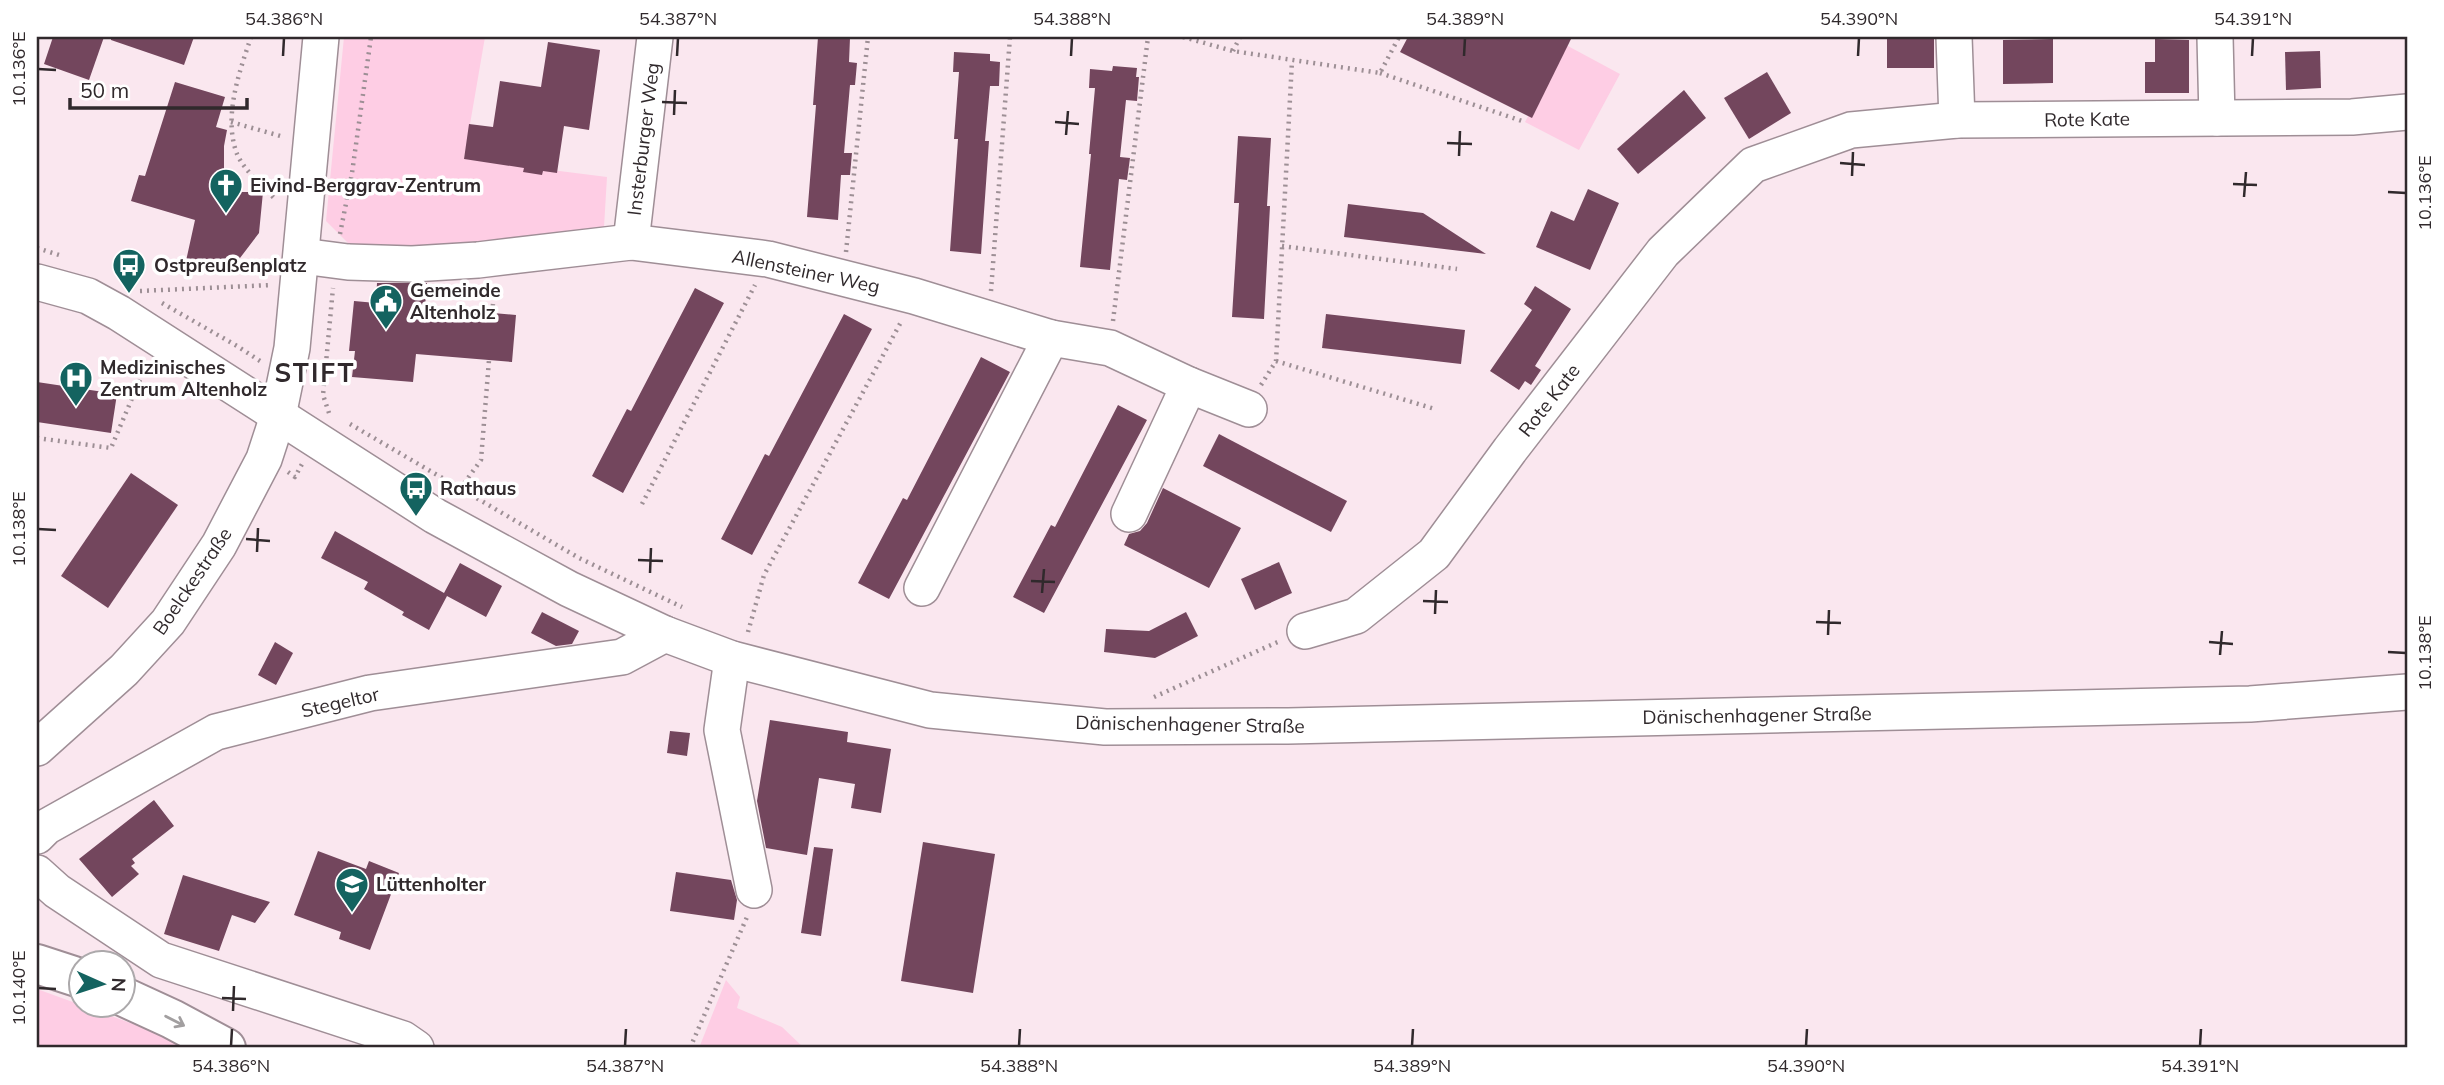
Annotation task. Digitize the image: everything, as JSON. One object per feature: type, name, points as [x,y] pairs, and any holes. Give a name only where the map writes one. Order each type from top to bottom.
[{"type":"highway","points":[[37,964],[66,973]]},
{"type":"highway","points":[[136,1002],[226,1048]]},
{"type":"street","points":[[278,416],[287,380],[300,270],[321,37]]},
{"type":"street","name":"Insterburger Weg","points":[[631,242],[655,37]]},
{"type":"street","points":[[1954,37],[1957,120]]},
{"type":"street","points":[[2216,37],[2217,118]]},
{"type":"street","name":"Rote Kate","points":[[1305,631],[1356,616],[1434,554],[1510,450],[1664,252],[1754,165],[1851,130],[1957,120],[2352,117],[2407,112]]},
{"type":"street","name":"Allensteiner Weg","points":[[300,270],[337,260],[412,264],[452,262],[631,242],[768,259],[914,296],[1051,338],[1110,348],[1189,385],[1249,409]]},
{"type":"street","name":"Dänischenhagener Straße","points":[[37,282],[88,296],[435,516],[569,589],[738,639],[930,710],[1105,727],[1302,726],[2250,704],[2407,692]]},
{"type":"street","points":[[922,588],[1051,338]]},
{"type":"street","points":[[1129,514],[1189,385]]},
{"type":"street","name":"Boelckestraße","points":[[37,748],[124,670],[168,622],[196,583],[235,516],[264,459],[278,416]]},
{"type":"street","name":"Stegeltor","points":[[42,832],[216,732],[370,693],[622,657],[677,622]]},
{"type":"street","points":[[738,639],[722,730],[754,890]]},
{"type":"street","points":[[37,873],[57,891],[161,960],[403,1039],[416,1048]]},
{"type":"path","points":[[251,37],[239,72],[231,122],[237,156],[266,189]]},
{"type":"path","points":[[287,380],[330,412],[323,395],[328,331],[371,37]]},
{"type":"path","points":[[844,278],[868,37]]},
{"type":"path","points":[[989,320],[1010,37]]},
{"type":"path","points":[[1110,348],[1149,37]]},
{"type":"path","points":[[1183,37],[1233,51],[1380,73],[1525,122]]},
{"type":"path","points":[[1233,51],[1240,37]]},
{"type":"path","points":[[1380,73],[1399,37]]},
{"type":"path","points":[[1249,409],[1276,361],[1292,61]]},
{"type":"path","points":[[231,122],[310,147]]},
{"type":"path","points":[[1282,246],[1457,269]]},
{"type":"path","points":[[642,504],[768,259]]},
{"type":"path","points":[[140,291],[300,270]]},
{"type":"path","points":[[738,639],[764,575],[914,296]]},
{"type":"path","points":[[460,488],[481,460],[488,360]]},
{"type":"path","points":[[37,438],[111,448],[148,361]]},
{"type":"path","points":[[1276,361],[1435,408]]},
{"type":"path","points":[[342,419],[579,558],[677,622]]},
{"type":"path","points":[[1143,701],[1305,631]]},
{"type":"path","points":[[738,639],[761,635]]},
{"type":"path","points":[[690,1048],[749,912],[754,890]]},
{"type":"shaded area","points":[[344,37],[485,37],[464,159],[607,177],[604,227],[451,246],[349,244],[326,221]]},
{"type":"shaded area","points":[[1566,45],[1620,74],[1579,150],[1525,122]]},
{"type":"shaded area","points":[[726,980],[740,997],[737,1008],[782,1027],[804,1048],[699,1048]]},
{"type":"shaded area","points":[[37,989],[66,1000],[66,1018],[117,1018],[166,1036],[185,1048],[37,1048]]},
{"type":"building","points":[[53,37],[104,37],[89,80],[44,64]]},
{"type":"building","points":[[111,37],[194,37],[184,65],[111,40]]},
{"type":"building","points":[[818,37],[850,38],[849,62],[857,63],[855,85],[850,85],[844,153],[852,153],[850,175],[841,175],[838,220],[807,217],[816,105],[813,105]]},
{"type":"building","points":[[1408,37],[1572,37],[1532,118],[1400,52]]},
{"type":"building","points":[[1887,37],[1934,37],[1934,68],[1887,68]]},
{"type":"building","points":[[2053,39],[2053,83],[2003,84],[2003,40]]},
{"type":"building","points":[[2155,39],[2189,40],[2189,93],[2145,93],[2145,62],[2155,62]]},
{"type":"building","points":[[548,42],[600,50],[589,130],[564,126],[557,173],[543,171],[542,175],[523,172],[524,168],[464,159],[469,124],[493,127],[500,81],[541,87]]},
{"type":"building","points":[[2320,51],[2321,88],[2286,90],[2285,52]]},
{"type":"building","points":[[954,52],[990,54],[990,61],[1000,62],[999,86],[990,86],[981,254],[950,251],[958,139],[954,139],[959,72],[953,72]]},
{"type":"building","points":[[1113,66],[1137,68],[1136,77],[1139,77],[1137,101],[1126,100],[1120,157],[1130,158],[1127,180],[1119,179],[1110,270],[1080,267],[1095,88],[1089,88],[1090,69],[1112,71]]},
{"type":"building","points":[[1767,72],[1791,113],[1749,139],[1724,98]]},
{"type":"building","points":[[175,82],[225,97],[216,127],[227,130],[224,146],[224,192],[263,192],[259,233],[240,258],[240,272],[186,272],[195,220],[131,201],[139,175],[145,176]]},
{"type":"building","points":[[1684,90],[1706,118],[1638,174],[1617,149]]},
{"type":"building","points":[[1238,136],[1271,138],[1264,319],[1232,317],[1239,203],[1234,203]]},
{"type":"building","points":[[1588,189],[1619,203],[1590,270],[1536,247],[1551,211],[1574,221]]},
{"type":"building","points":[[1348,204],[1423,213],[1486,254],[1344,237]]},
{"type":"building","points":[[377,283],[427,283],[425,307],[516,315],[512,362],[416,354],[413,382],[352,377],[355,351],[349,351],[354,301],[376,303]]},
{"type":"building","points":[[1535,286],[1571,309],[1535,366],[1541,370],[1531,385],[1525,381],[1519,390],[1490,371],[1532,310],[1524,304]]},
{"type":"building","points":[[695,288],[724,303],[623,493],[592,476],[627,409],[631,411]]},
{"type":"building","points":[[844,314],[872,329],[752,555],[721,539],[765,454],[769,456]]},
{"type":"building","points":[[1326,314],[1465,330],[1461,364],[1322,348]]},
{"type":"building","points":[[981,357],[1010,372],[889,599],[858,583],[903,498],[907,500]]},
{"type":"building","name":"Medizinisches Zentrum Altenholz","points":[[37,382],[117,394],[111,433],[37,422]]},
{"type":"building","points":[[1118,405],[1147,420],[1044,613],[1013,597],[1051,525],[1055,527]]},
{"type":"building","points":[[1219,434],[1347,501],[1331,532],[1203,466]]},
{"type":"building","points":[[131,473],[178,505],[108,608],[61,576]]},
{"type":"building","points":[[1163,488],[1241,528],[1209,588],[1124,545],[1129,534],[1140,531],[1147,523]]},
{"type":"building","points":[[335,531],[444,593],[460,563],[502,586],[486,617],[447,596],[429,630],[364,589],[368,582],[321,558]]},
{"type":"building","points":[[1279,562],[1292,593],[1255,610],[1241,579]]},
{"type":"building","points":[[542,612],[579,631],[572,644],[556,646],[531,633]]},
{"type":"building","points":[[1186,612],[1198,636],[1155,658],[1104,652],[1106,629],[1149,631]]},
{"type":"building","points":[[275,642],[293,653],[276,685],[258,675]]},
{"type":"building","points":[[770,720],[848,732],[847,742],[891,749],[881,813],[851,808],[855,784],[819,778],[807,855],[766,848],[757,801]]},
{"type":"building","points":[[670,731],[690,733],[687,756],[667,753]]},
{"type":"building","points":[[154,800],[174,826],[132,859],[135,863],[131,866],[139,874],[112,897],[79,859]]},
{"type":"building","points":[[923,842],[995,854],[973,993],[901,981]]},
{"type":"building","points":[[814,847],[833,849],[821,936],[801,933]]},
{"type":"building","points":[[318,851],[366,869],[369,861],[399,873],[370,950],[339,939],[341,932],[294,915]]},
{"type":"building","points":[[676,872],[731,880],[737,900],[734,920],[670,911]]},
{"type":"building","points":[[183,875],[270,902],[255,923],[232,915],[219,951],[164,934]]},
{"type":"place","name":"Eivind-Berggrav-Zentrum","points":[[226,215]]},
{"type":"place","name":"Ostpreußenplatz","points":[[129,295]]},
{"type":"place","name":"Gemeinde Altenholz","points":[[386,331]]},
{"type":"place","name":"Medizinisches Zentrum Altenholz","points":[[76,408]]},
{"type":"place","name":"Rathaus","points":[[416,518]]},
{"type":"place","name":"Lüttenholter","points":[[352,914]]},
{"type":"district","name":"STIFT","points":[[315,373]]}]
